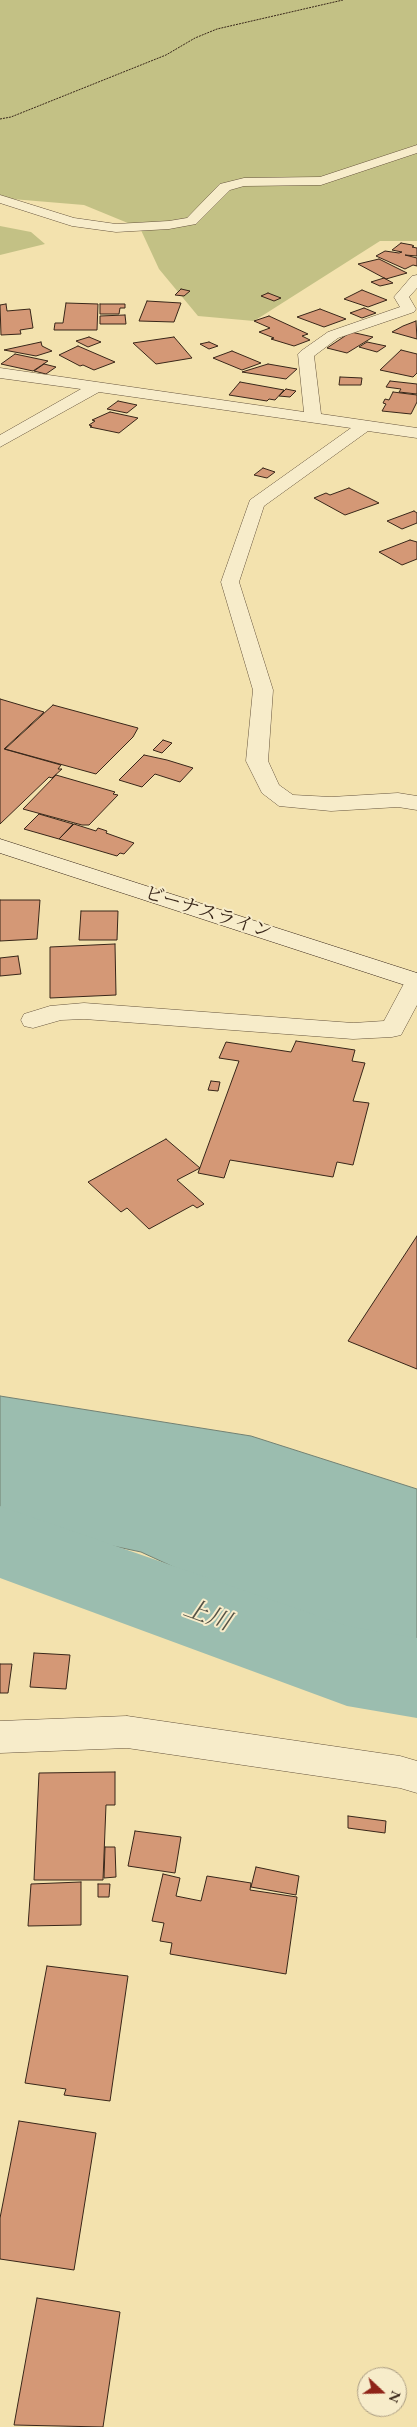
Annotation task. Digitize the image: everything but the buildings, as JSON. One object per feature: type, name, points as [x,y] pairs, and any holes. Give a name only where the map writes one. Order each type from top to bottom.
[{"type":"street","points":[[0,199],[72,222],[116,228],[169,226],[191,220],[224,187],[244,182],[321,181],[417,149]]},
{"type":"street","points":[[313,417],[306,354],[333,335],[409,309],[401,297],[417,278]]},
{"type":"street","points":[[0,373],[417,433]]},
{"type":"street","points":[[0,442],[96,388]]},
{"type":"street","points":[[366,425],[256,504],[230,582],[264,690],[257,760],[270,788],[287,801],[331,804],[398,800],[417,803]]},
{"type":"street","name":"ビーナスライン","points":[[0,846],[417,981]]},
{"type":"street","points":[[33,1020],[59,1012],[84,1010],[353,1031],[392,1029],[417,981]]},
{"type":"street","points":[[0,1737],[127,1732],[400,1772],[417,1777]]},
{"type":"path","points":[[0,118],[12,117],[166,55],[195,38],[217,29],[343,0]]},
{"type":"shaded area","points":[[0,0],[417,0],[417,241],[380,241],[254,321],[198,316],[159,269],[140,228],[84,205],[0,198]]},
{"type":"shaded area","points":[[0,226],[31,232],[45,244],[0,255]]},
{"type":"shaded area","points":[[0,1396],[251,1436],[417,1489],[417,1679],[141,1552],[0,1522]]},
{"type":"waterway","name":"上川","points":[[0,1542],[347,1666],[417,1678]]}]
